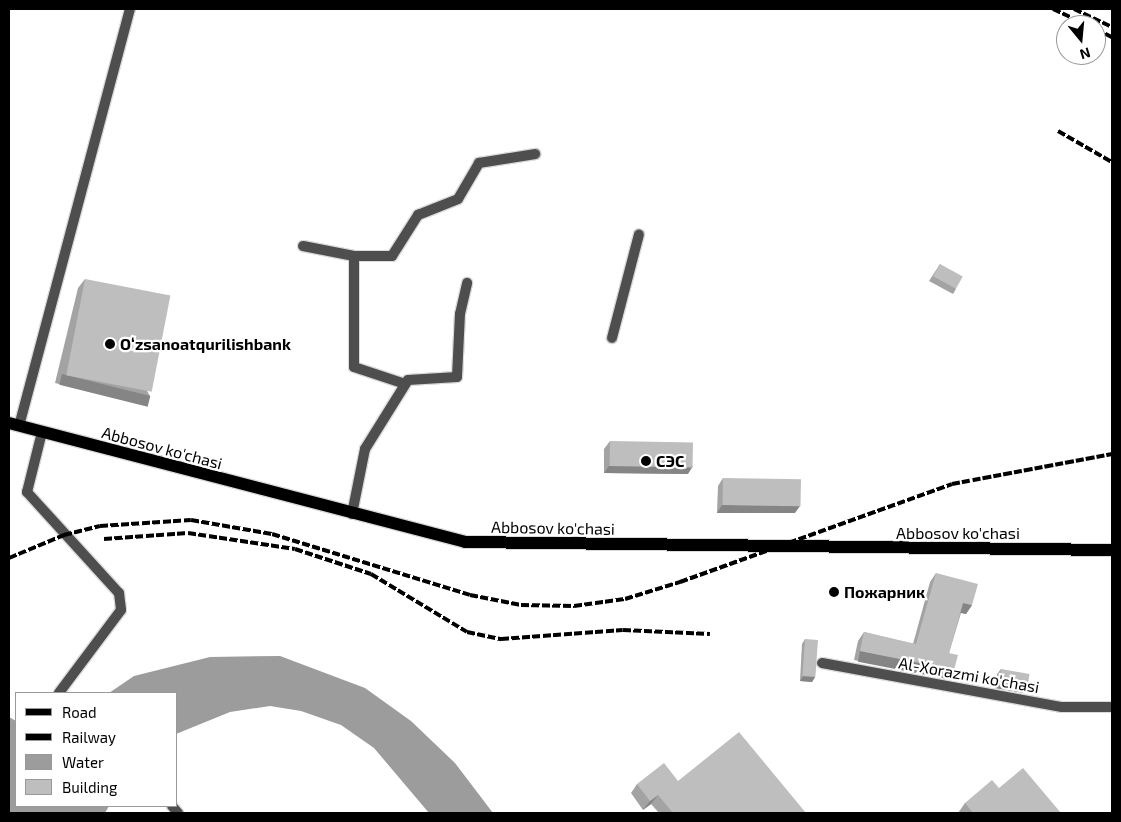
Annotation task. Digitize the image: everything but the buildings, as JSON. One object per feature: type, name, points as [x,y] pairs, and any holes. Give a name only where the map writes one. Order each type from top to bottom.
[{"type":"main road","name":"Abbosov ko'chasi","points":[[14,425],[465,542],[1112,550]]},
{"type":"street","points":[[14,425],[130,9]]},
{"type":"street","points":[[304,246],[354,256],[392,256],[418,215],[458,199],[479,163],[535,154]]},
{"type":"street","points":[[612,338],[639,234]]},
{"type":"street","points":[[354,256],[354,367],[405,384]]},
{"type":"street","points":[[352,514],[365,449],[408,380],[457,377],[460,314],[468,283]]},
{"type":"street","points":[[42,432],[26,492],[118,593],[121,610],[60,692]]},
{"type":"street","name":"Al-Xorazmi ko'chasi","points":[[822,663],[1062,707],[1112,707]]},
{"type":"water","points":[[280,656],[365,688],[411,721],[455,763],[493,813],[429,813],[374,748],[341,725],[301,711],[270,706],[230,712],[178,733],[178,692],[110,692],[134,676],[210,657]]},
{"type":"water","points":[[9,717],[15,720],[15,807],[108,807],[105,813],[9,813]]},
{"type":"railway","points":[[1053,9],[1066,15]]},
{"type":"railway","points":[[1074,9],[1112,27]]},
{"type":"railway","points":[[1106,34],[1112,37]]},
{"type":"railway","points":[[1058,131],[1112,162]]},
{"type":"railway","points":[[9,558],[64,535],[100,526],[191,520],[272,534],[470,595],[521,605],[574,606],[625,599],[680,582],[952,484],[1112,454]]},
{"type":"railway","points":[[104,539],[188,533],[295,549],[371,574],[467,632],[501,639],[623,630],[710,634]]},
{"type":"place","name":"Oʻzsanoatqurilishbank","points":[[110,344]]},
{"type":"place","name":"СЭС","points":[[646,461]]},
{"type":"place","name":"Пожарник","points":[[834,592]]}]
